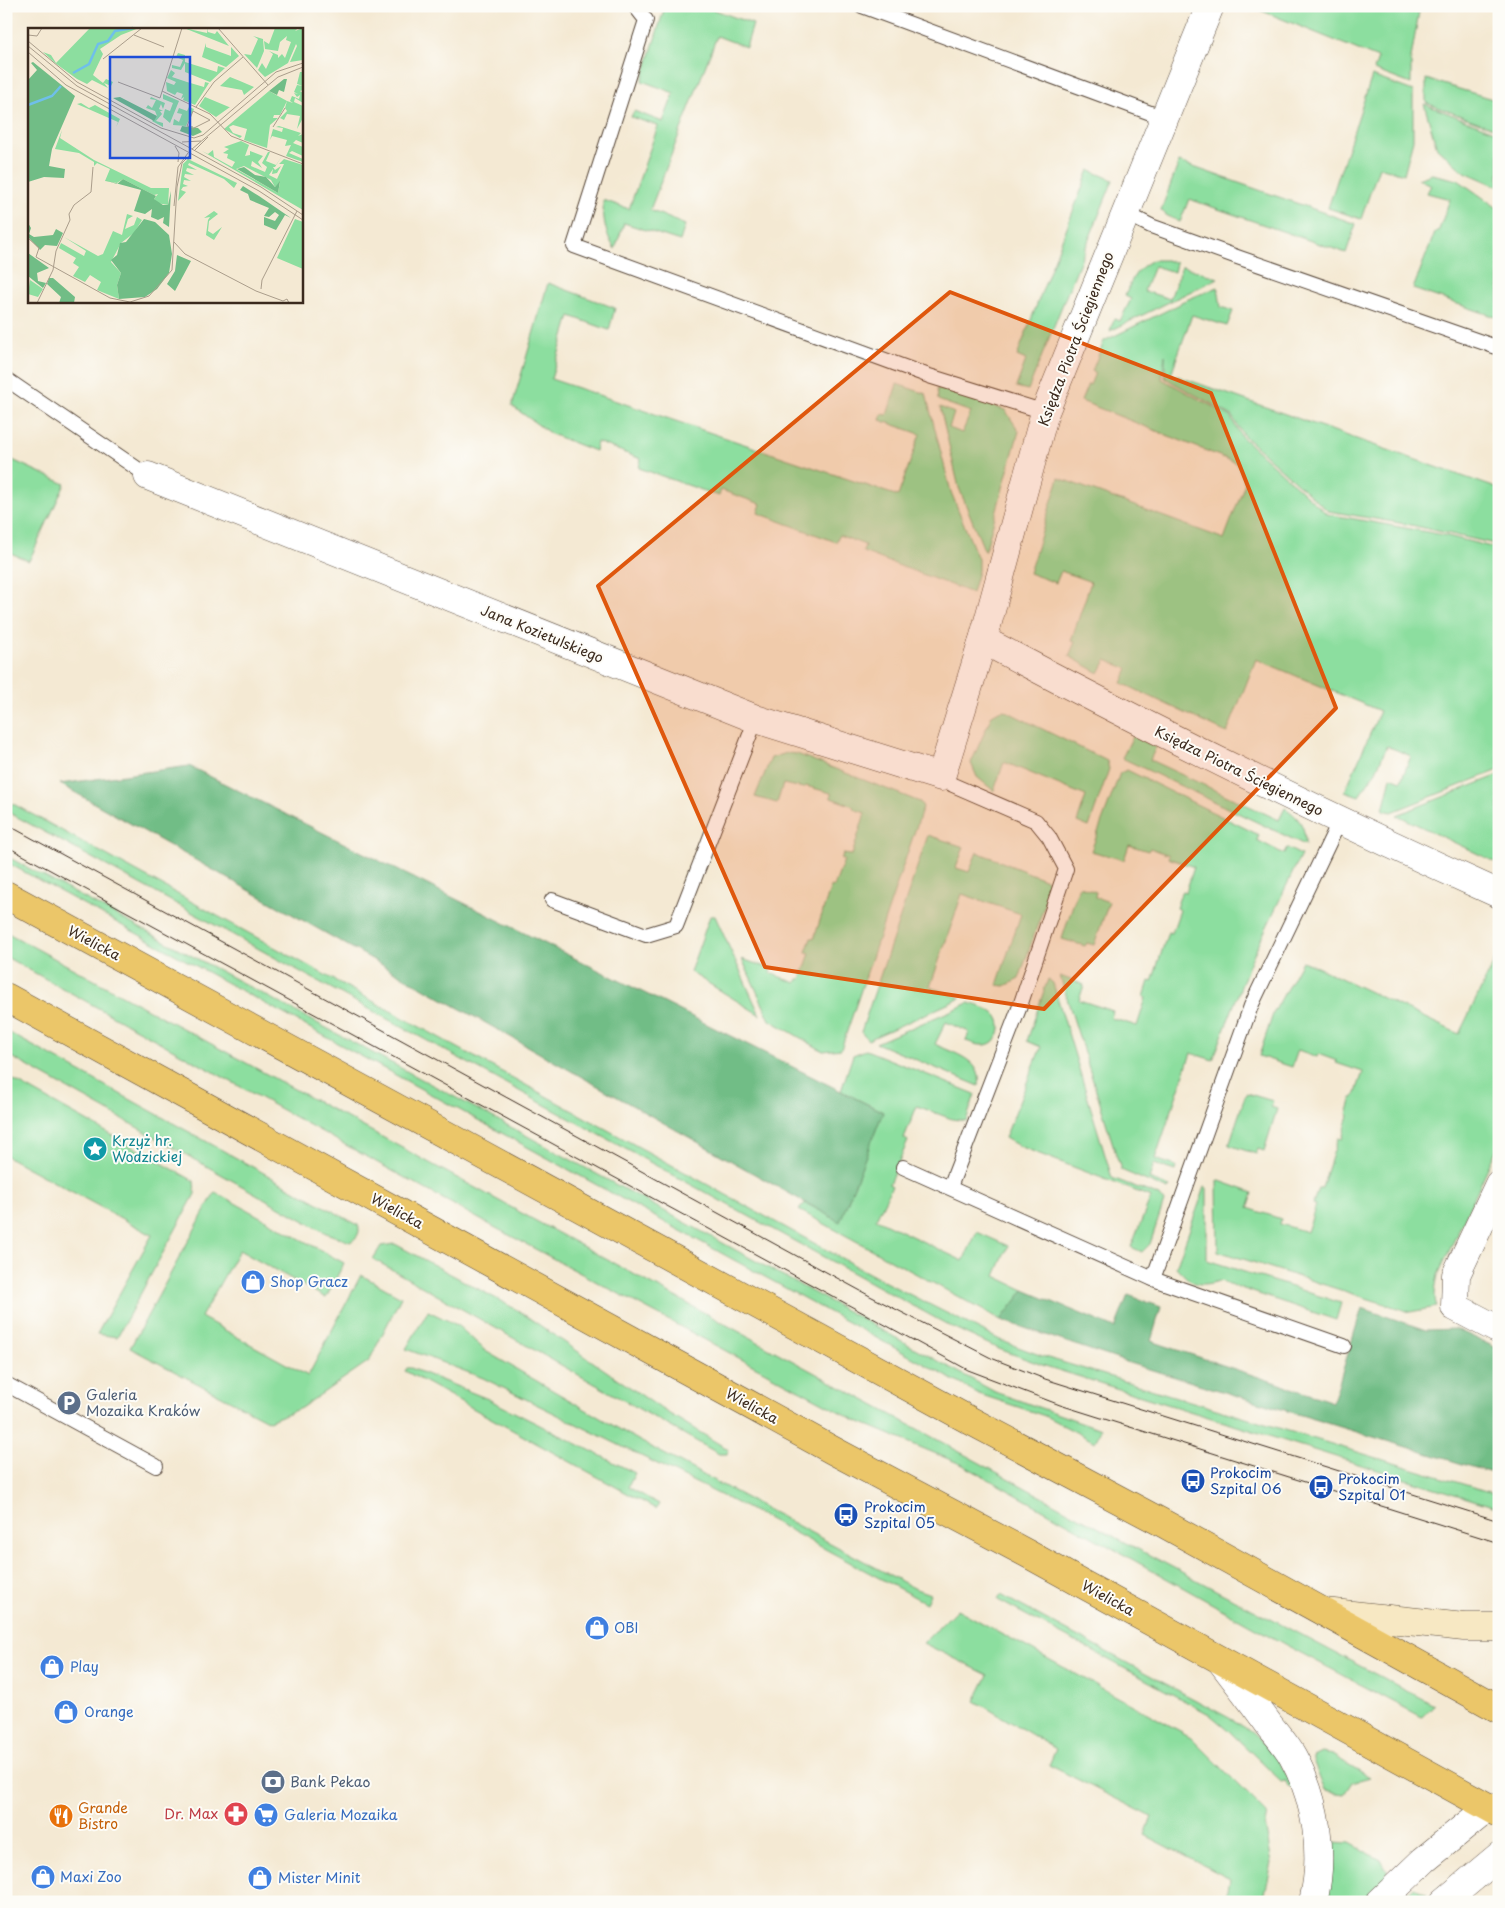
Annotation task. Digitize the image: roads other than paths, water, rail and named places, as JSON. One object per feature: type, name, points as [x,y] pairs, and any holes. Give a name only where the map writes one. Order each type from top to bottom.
[{"type":"main road","name":"Wielicka","points":[[6,895],[1499,1709]]},
{"type":"main road","name":"Wielicka","points":[[6,997],[834,1451],[1028,1554],[1221,1661],[1495,1806]]},
{"type":"street","name":"Księdza Piotra Ściegiennego","points":[[941,777],[983,640],[1045,412],[1210,6]]},
{"type":"street","name":"Jana Kozietulskiego","points":[[148,476],[756,719],[941,777]]},
{"type":"street","name":"Księdza Piotra Ściegiennego","points":[[983,640],[1136,721],[1340,820],[1499,894]]},
{"type":"street","points":[[1499,1184],[1456,1275],[1455,1307],[1499,1330]]},
{"type":"street","points":[[1324,1612],[1464,1627],[1499,1627]]},
{"type":"street","points":[[1221,1661],[1292,1754],[1305,1780],[1316,1828],[1318,1860],[1316,1890],[1313,1902]]},
{"type":"street","points":[[1380,1902],[1424,1860],[1495,1806]]},
{"type":"street","points":[[1444,1902],[1499,1856]]},
{"type":"lane","points":[[635,6],[646,20],[574,246],[930,376],[1045,412]]},
{"type":"lane","points":[[862,6],[1164,118]]},
{"type":"lane","points":[[1126,213],[1151,226],[1188,240],[1499,348]]},
{"type":"lane","points":[[6,379],[148,476]]},
{"type":"lane","points":[[552,900],[646,935],[676,926],[756,719]]},
{"type":"lane","points":[[941,777],[953,786],[1036,821],[1049,837],[1066,868],[1020,1006],[950,1187]]},
{"type":"lane","points":[[1153,1279],[1251,1006],[1340,820]]},
{"type":"lane","points":[[903,1167],[1153,1279],[1344,1346]]},
{"type":"lane","points":[[6,1384],[156,1466]]},
{"type":"tram line","points":[[6,824],[870,1296],[991,1358],[1045,1379],[1499,1521]]},
{"type":"tram line","points":[[6,846],[968,1370],[1060,1405],[1499,1543]]},
{"type":"place","name":"Krzyż hr. Wodzickiej","points":[[95,1149]]},
{"type":"place","name":"Shop Gracz","points":[[253,1282]]},
{"type":"place","name":"Galeria Mozaika Kraków","points":[[69,1403]]},
{"type":"place","name":"Prokocim Szpital 06","points":[[1193,1481]]},
{"type":"place","name":"Prokocim Szpital 01","points":[[1321,1487]]},
{"type":"place","name":"Prokocim Szpital 05","points":[[846,1515]]},
{"type":"place","name":"OBI","points":[[597,1628]]},
{"type":"place","name":"Play","points":[[52,1667]]},
{"type":"place","name":"Orange","points":[[66,1712]]},
{"type":"place","name":"Bank Pekao","points":[[273,1782]]},
{"type":"place","name":"Dr. Max","points":[[236,1814]]},
{"type":"place","name":"Galeria Mozaika","points":[[266,1815]]},
{"type":"place","name":"Grande Bistro","points":[[61,1816]]},
{"type":"place","name":"Maxi Zoo","points":[[43,1877]]},
{"type":"place","name":"Mister Minit","points":[[260,1878]]}]
